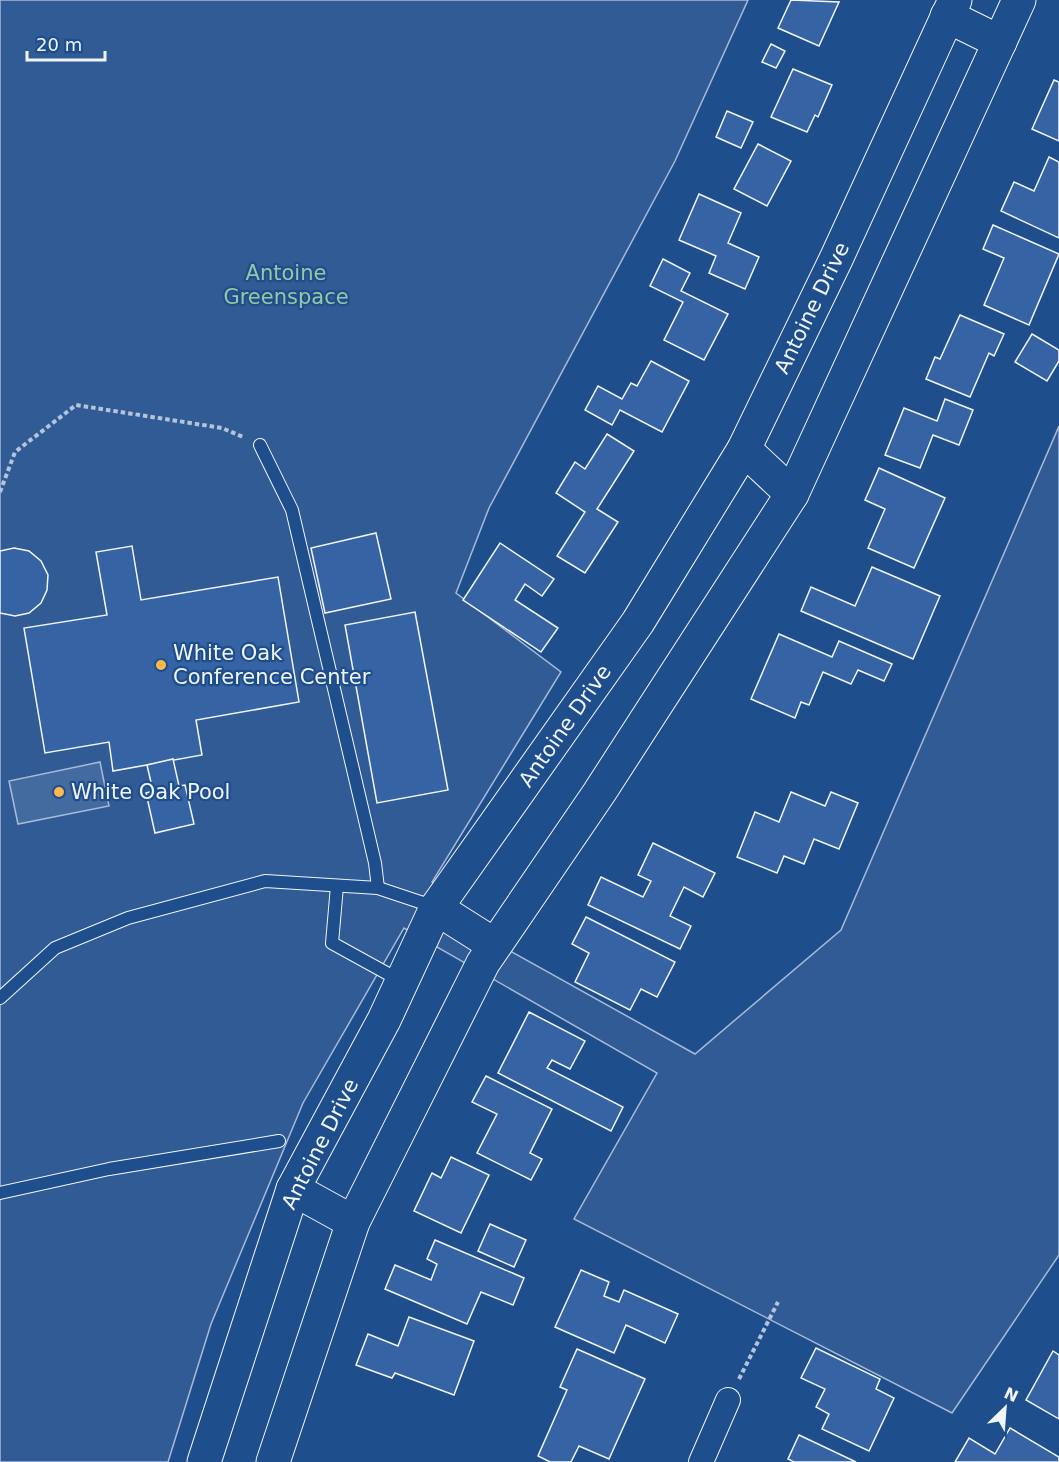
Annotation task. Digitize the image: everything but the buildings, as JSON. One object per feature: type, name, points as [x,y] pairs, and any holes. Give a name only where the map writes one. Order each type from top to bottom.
[{"type":"main road","points":[[273,1462],[353,1222],[493,944],[599,793],[792,494],[1019,0]]},
{"type":"main road","points":[[951,8],[1000,42]]},
{"type":"main road","name":"Antoine Drive","points":[[204,1462],[293,1189],[402,981],[436,908],[638,622],[744,449],[837,257],[951,8]]},
{"type":"main road","points":[[744,449],[792,494]]},
{"type":"main road","points":[[436,908],[493,944]]},
{"type":"main road","points":[[293,1189],[353,1222]]},
{"type":"street","points":[[701,1462],[729,1400]]},
{"type":"lane","points":[[260,445],[292,510],[375,863],[378,888]]},
{"type":"lane","points":[[0,998],[56,948],[128,918],[265,881],[378,888],[436,908]]},
{"type":"lane","points":[[337,886],[332,942],[402,981]]},
{"type":"lane","points":[[0,1193],[109,1169],[279,1141]]},
{"type":"path","points":[[0,492],[15,452],[76,405],[222,428],[260,445]]},
{"type":"path","points":[[729,1400],[778,1302]]},
{"type":"shaded area","name":"Antoine Greenspace","points":[[0,0],[748,0],[675,161],[489,508],[456,593],[561,672],[432,882],[510,951],[695,1054],[841,930],[1059,426],[1059,1255],[952,1413],[574,1219],[657,1073],[404,928],[303,1103],[211,1324],[168,1462],[0,1462]]},
{"type":"shaded area","points":[[100,762],[109,806],[18,824],[9,781]]},
{"type":"place","name":"White Oak Conference Center","points":[[161,665]]},
{"type":"place","name":"White Oak Pool","points":[[59,792]]}]
